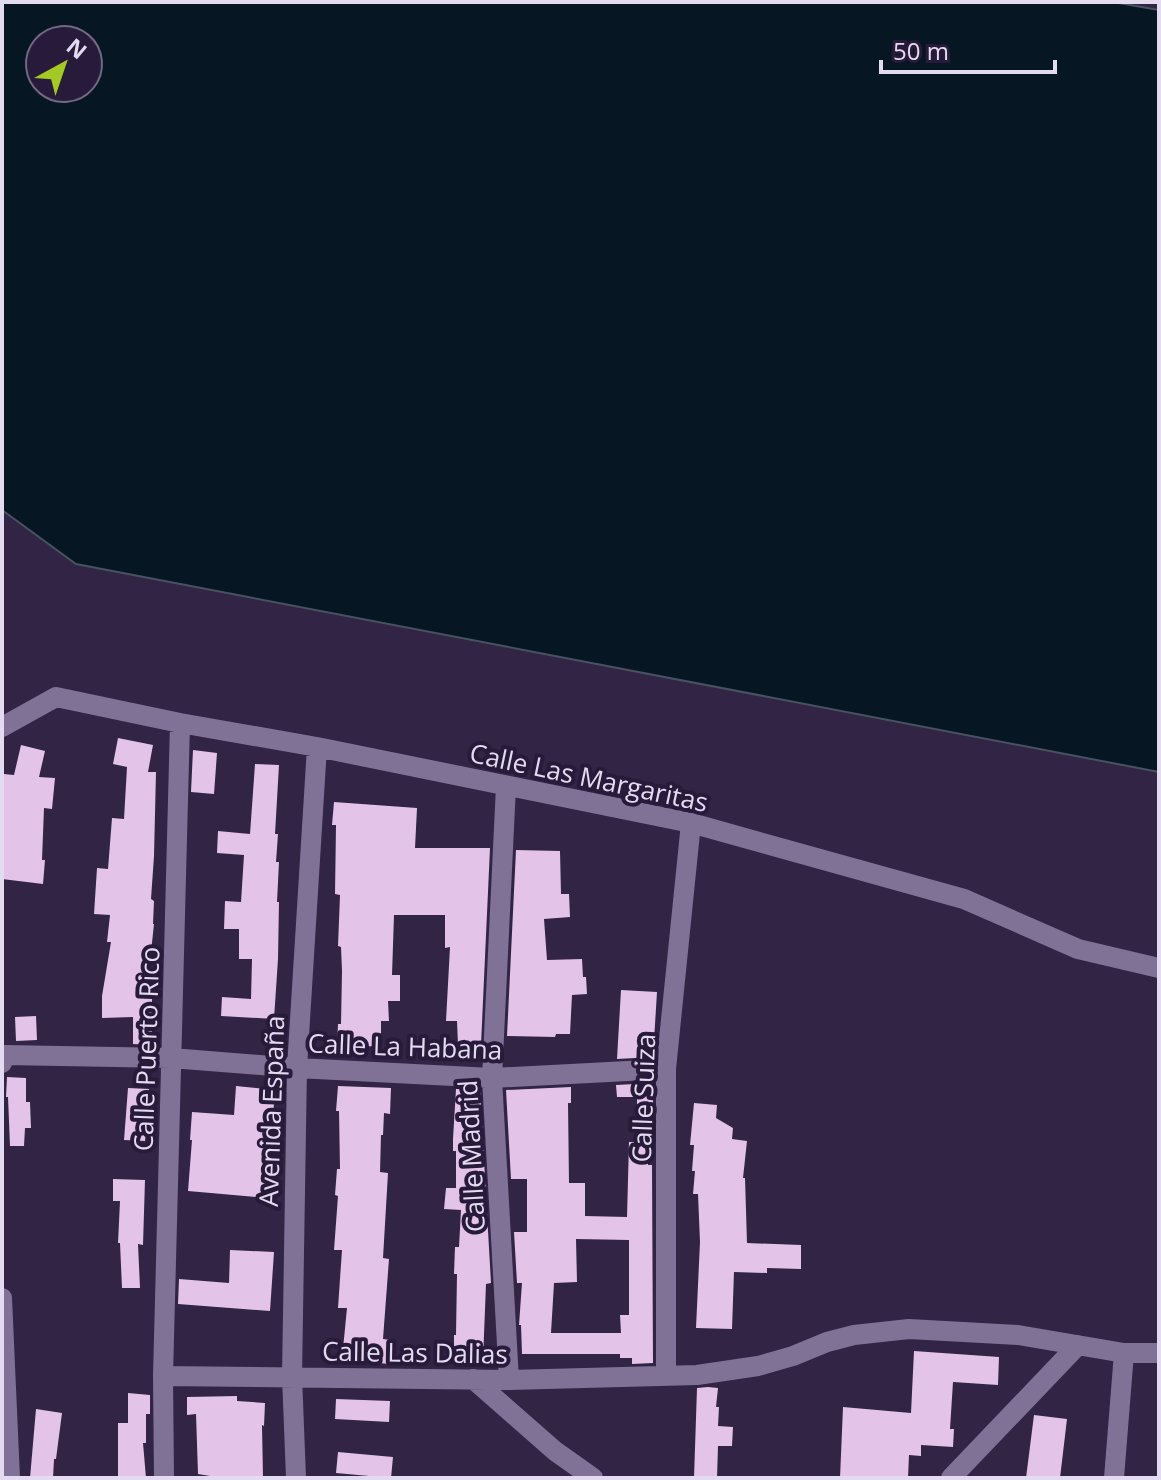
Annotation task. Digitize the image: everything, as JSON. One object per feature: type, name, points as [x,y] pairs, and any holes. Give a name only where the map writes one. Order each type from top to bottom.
[{"type":"street","name":"Calle Las Margaritas","points":[[2,727],[56,697],[691,823],[964,899],[1078,949],[1159,968]]},
{"type":"street","name":"Calle Puerto Rico","points":[[164,1478],[163,1376],[180,723]]},
{"type":"street","name":"Avenida España","points":[[296,1478],[292,1376],[297,1068],[317,747]]},
{"type":"street","name":"Calle Madrid","points":[[506,786],[492,1078],[509,1380]]},
{"type":"street","name":"Calle Suiza","points":[[666,1376],[666,1069],[691,823]]},
{"type":"street","name":"Calle La Habana","points":[[2,1063],[5,1055],[171,1058],[492,1078],[666,1069]]},
{"type":"street","points":[[2,1298],[10,1478]]},
{"type":"street","name":"Calle Las Dalias","points":[[163,1376],[509,1380],[666,1376],[758,1366],[854,1335],[909,1329],[1018,1335],[1124,1353],[1159,1353]]},
{"type":"street","points":[[951,1478],[1078,1345]]},
{"type":"street","points":[[1114,1478],[1124,1353]]},
{"type":"street","points":[[473,1379],[555,1451],[593,1478]]},
{"type":"water","points":[[2,2],[1113,2],[1159,10],[1159,772],[76,564],[2,510]]},
{"type":"building","points":[[118,738],[153,745],[148,772],[156,772],[151,899],[154,901],[154,924],[149,971],[154,972],[152,1045],[133,1044],[133,1017],[102,1018],[102,996],[111,942],[107,942],[110,915],[94,914],[97,868],[108,869],[112,818],[124,819],[127,767],[113,764]]},
{"type":"building","points":[[21,745],[45,751],[39,777],[55,778],[52,809],[44,808],[43,884],[2,879],[4,774],[14,775]]},
{"type":"building","points":[[193,750],[217,753],[214,794],[191,792]]},
{"type":"building","points":[[255,764],[279,765],[275,834],[278,834],[276,862],[279,862],[278,959],[274,1019],[221,1016],[222,997],[251,999],[252,959],[239,959],[239,929],[224,929],[225,901],[241,902],[244,855],[217,853],[218,831],[250,834]]},
{"type":"building","points":[[334,802],[417,808],[415,848],[490,848],[481,1045],[458,1045],[457,1021],[446,1021],[450,947],[445,948],[445,915],[394,915],[392,975],[400,975],[400,1001],[388,1001],[389,1021],[381,1021],[381,1046],[337,1047],[338,1024],[341,1024],[342,971],[341,947],[338,946],[340,895],[335,894]]},
{"type":"building","points":[[516,850],[560,851],[561,894],[569,894],[570,917],[544,919],[547,960],[582,959],[587,994],[572,995],[570,1034],[556,1034],[555,1037],[507,1036]]},
{"type":"building","points":[[621,990],[657,992],[653,1057],[617,1059]]},
{"type":"building","points":[[36,1016],[37,1040],[16,1041],[15,1017]]},
{"type":"building","points":[[7,1077],[26,1078],[31,1128],[25,1128],[24,1146],[10,1146]]},
{"type":"building","points":[[653,1083],[653,1124],[637,1124],[637,1097],[617,1097],[616,1085]]},
{"type":"building","points":[[236,1086],[275,1090],[268,1198],[188,1191],[192,1112],[234,1115]]},
{"type":"building","points":[[338,1086],[391,1088],[390,1114],[384,1113],[381,1135],[380,1172],[388,1173],[383,1258],[389,1259],[383,1339],[391,1340],[389,1364],[342,1359],[347,1308],[338,1308],[342,1250],[334,1250],[338,1196],[335,1195],[337,1169],[340,1169],[339,1111],[336,1111]]},
{"type":"building","points":[[571,1087],[571,1103],[568,1103],[569,1183],[585,1183],[585,1216],[627,1217],[629,1142],[648,1142],[648,1165],[652,1165],[653,1363],[632,1364],[632,1358],[620,1358],[620,1354],[522,1354],[519,1325],[522,1283],[517,1283],[514,1232],[527,1232],[527,1179],[511,1179],[506,1090]],"holes":[[[576,1239],[629,1240],[629,1315],[620,1315],[621,1333],[551,1333],[554,1283],[577,1282]]]},
{"type":"building","points":[[128,1088],[149,1089],[145,1141],[124,1140]]},
{"type":"building","points":[[456,1089],[480,1090],[491,1283],[486,1284],[483,1360],[454,1359],[455,1247],[459,1247],[461,1210],[444,1209],[446,1188],[456,1188],[453,1139]]},
{"type":"building","points":[[694,1103],[717,1105],[716,1118],[733,1128],[732,1139],[747,1141],[743,1178],[747,1243],[801,1245],[801,1269],[767,1268],[767,1273],[734,1272],[732,1329],[696,1328],[700,1242],[698,1194],[693,1194],[694,1145],[690,1145]]},
{"type":"building","points":[[113,1179],[145,1180],[143,1245],[138,1244],[140,1288],[122,1288],[118,1243],[120,1201],[113,1201]]},
{"type":"building","points":[[230,1250],[274,1252],[270,1311],[178,1304],[179,1279],[229,1283]]},
{"type":"building","points":[[914,1351],[999,1357],[998,1385],[953,1382],[950,1429],[954,1429],[953,1447],[921,1445],[921,1456],[909,1455],[908,1478],[840,1478],[843,1407],[911,1413]]},
{"type":"building","points":[[697,1388],[718,1388],[718,1426],[733,1427],[732,1446],[718,1446],[717,1478],[694,1478]]},
{"type":"building","points":[[128,1393],[150,1395],[150,1414],[146,1414],[146,1443],[143,1443],[146,1478],[118,1478],[118,1423],[128,1423]]},
{"type":"building","points":[[237,1396],[237,1401],[265,1403],[262,1425],[263,1478],[222,1478],[198,1474],[196,1414],[187,1415],[187,1397]]},
{"type":"building","points":[[336,1399],[390,1401],[389,1422],[335,1419]]},
{"type":"building","points":[[36,1409],[62,1413],[53,1478],[30,1478]]},
{"type":"building","points":[[1034,1415],[1067,1419],[1060,1478],[1026,1478]]},
{"type":"building","points":[[338,1452],[393,1457],[391,1478],[336,1473]]}]
